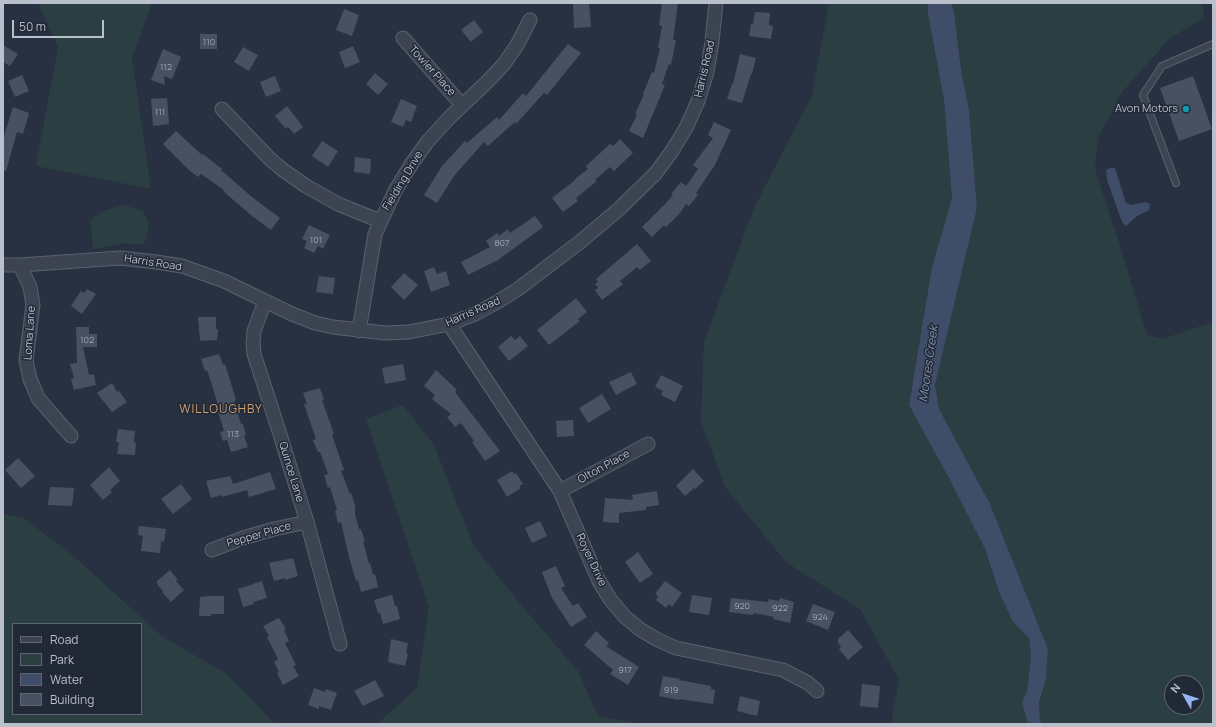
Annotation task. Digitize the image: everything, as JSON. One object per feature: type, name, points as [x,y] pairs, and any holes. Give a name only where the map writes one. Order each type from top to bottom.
[{"type":"street","name":"Harris Road","points":[[3,265],[120,258],[156,262],[182,266],[224,281],[292,314],[333,327],[385,333],[409,332],[449,324],[475,314],[500,301],[518,289],[619,209],[655,174],[672,151],[698,101],[708,65],[716,3]]},
{"type":"street","name":"Fielding Drive","points":[[359,330],[371,253],[380,221],[395,191],[412,163],[428,141],[504,64],[517,45],[530,20]]},
{"type":"street","name":"Towler Place","points":[[403,38],[462,105]]},
{"type":"street","points":[[222,109],[270,159],[283,170],[306,186],[338,204],[380,221]]},
{"type":"street","name":"Loma Lane","points":[[20,265],[30,287],[33,305],[26,360],[30,380],[38,398],[71,436]]},
{"type":"street","name":"Quince Lane","points":[[265,301],[254,331],[254,354],[306,522],[340,644]]},
{"type":"street","name":"Royer Drive","points":[[449,324],[560,491],[599,581],[620,611],[641,630],[658,640],[684,651],[783,670],[803,680],[817,691]]},
{"type":"street","name":"Olton Place","points":[[560,491],[648,444]]},
{"type":"street","name":"Pepper Place","points":[[212,550],[242,538],[274,528],[306,522]]},
{"type":"lane","points":[[1176,183],[1143,95],[1162,66],[1213,44]]},
{"type":"green space","points":[[38,3],[152,3],[132,58],[151,189],[36,166],[58,47]]},
{"type":"green space","points":[[829,3],[928,3],[928,14],[944,100],[952,198],[932,267],[909,405],[951,482],[985,549],[999,592],[1013,622],[1029,638],[1031,657],[1027,691],[1022,702],[1028,724],[891,724],[899,680],[861,610],[786,562],[725,487],[701,421],[704,342],[754,208],[812,95]]},
{"type":"green space","points":[[951,3],[1203,3],[1204,18],[1170,38],[1122,92],[1098,138],[1095,169],[1147,335],[1162,339],[1213,322],[1213,724],[1042,724],[1040,720],[1039,702],[1046,679],[1048,649],[990,504],[939,409],[935,385],[977,208],[969,110],[961,70],[954,11]]},
{"type":"green space","points":[[124,205],[143,211],[149,224],[144,245],[126,243],[93,249],[90,221],[103,211]]},
{"type":"green space","points":[[403,405],[434,445],[473,545],[522,606],[578,671],[598,716],[641,724],[377,724],[417,688],[429,607],[366,419]]},
{"type":"green space","points":[[3,514],[22,517],[70,553],[163,637],[227,674],[272,721],[284,724],[3,724]]},
{"type":"water","name":"Moores Creek","points":[[928,3],[951,3],[954,11],[961,70],[969,110],[977,208],[935,385],[939,409],[990,504],[1048,649],[1046,679],[1039,702],[1040,720],[1042,724],[1028,724],[1022,702],[1027,691],[1031,657],[1029,638],[1013,622],[999,592],[985,549],[951,482],[909,405],[932,267],[952,198],[944,100],[928,14]]},
{"type":"water","points":[[1115,168],[1126,203],[1131,205],[1146,202],[1150,204],[1149,210],[1137,216],[1126,226],[1122,222],[1107,180],[1106,170]]},
{"type":"building","points":[[589,3],[591,27],[574,28],[573,4]]},
{"type":"building","points":[[662,3],[678,3],[673,40],[676,40],[671,65],[669,64],[662,84],[665,85],[643,138],[629,131],[637,115],[635,114],[652,72],[654,73],[660,48],[658,48],[662,26],[659,25]]},
{"type":"building","points":[[344,9],[359,15],[352,36],[336,30]]},
{"type":"building","points":[[755,12],[770,13],[769,25],[773,26],[771,39],[749,36]]},
{"type":"building","points":[[474,20],[483,32],[471,42],[461,30]]},
{"type":"building","points":[[200,34],[217,34],[217,49],[200,49]]},
{"type":"building","points":[[568,44],[581,53],[547,95],[544,93],[516,124],[515,122],[488,146],[484,142],[454,176],[437,203],[424,195],[442,166],[465,141],[467,143],[497,117],[499,120],[523,93],[526,96]]},
{"type":"building","points":[[3,45],[18,54],[10,66],[3,62]]},
{"type":"building","points":[[353,46],[360,62],[345,68],[339,52]]},
{"type":"building","points":[[243,47],[258,55],[249,71],[234,62]]},
{"type":"building","points":[[163,49],[181,57],[172,79],[164,76],[165,85],[151,80]]},
{"type":"building","points":[[740,54],[756,58],[742,103],[727,99],[733,84]]},
{"type":"building","points":[[375,73],[388,84],[378,95],[366,84]]},
{"type":"building","points":[[22,75],[29,91],[15,97],[8,81]]},
{"type":"building","points":[[275,76],[281,91],[266,97],[260,82]]},
{"type":"building","name":"Avon Motors","points":[[1193,76],[1212,129],[1179,141],[1160,88]]},
{"type":"building","points":[[167,98],[169,124],[153,126],[151,99]]},
{"type":"building","points":[[401,99],[417,106],[411,122],[406,120],[403,127],[391,122]]},
{"type":"building","points":[[287,106],[303,127],[294,134],[288,127],[286,129],[275,116]]},
{"type":"building","points":[[13,107],[29,113],[23,134],[17,132],[6,171],[3,170],[3,139]]},
{"type":"building","points":[[714,122],[731,130],[715,165],[696,193],[698,195],[689,206],[686,204],[680,213],[666,227],[664,225],[652,237],[642,227],[673,195],[671,194],[681,182],[686,186],[698,169],[693,165],[713,138],[708,135]]},
{"type":"building","points":[[176,131],[202,155],[203,154],[222,169],[221,170],[252,197],[280,218],[271,230],[252,216],[223,191],[224,190],[201,174],[198,177],[190,171],[163,144]]},
{"type":"building","points":[[620,139],[633,153],[614,171],[610,167],[595,180],[597,181],[576,198],[578,201],[563,212],[552,198],[588,169],[586,166],[610,144],[613,146]]},
{"type":"building","points":[[322,141],[338,151],[328,167],[312,156]]},
{"type":"building","points":[[355,157],[371,159],[370,174],[354,172]]},
{"type":"building","points":[[535,216],[543,227],[498,260],[468,275],[461,262],[490,247],[486,241],[497,233],[499,236],[508,229],[510,233]]},
{"type":"building","points":[[309,225],[330,235],[323,249],[318,246],[314,253],[304,248],[307,241],[302,239]]},
{"type":"building","points":[[637,244],[651,261],[640,270],[637,267],[620,281],[623,284],[602,300],[595,290],[598,288],[595,284],[598,282],[596,279]]},
{"type":"building","points":[[434,267],[437,274],[446,271],[450,285],[431,292],[424,271]]},
{"type":"building","points":[[404,273],[418,285],[404,300],[391,287]]},
{"type":"building","points":[[319,276],[335,278],[333,294],[316,292]]},
{"type":"building","points":[[87,289],[96,294],[82,314],[71,306],[81,291],[84,293]]},
{"type":"building","points":[[576,298],[587,312],[578,319],[580,321],[549,345],[537,330]]},
{"type":"building","points":[[198,317],[216,317],[216,329],[218,329],[217,340],[200,341]]},
{"type":"building","points":[[76,327],[89,327],[89,334],[97,334],[97,347],[83,347],[89,375],[94,374],[96,385],[74,390],[71,379],[74,378],[70,364],[77,363]]},
{"type":"building","points":[[511,336],[515,340],[520,336],[528,346],[509,361],[498,347]]},
{"type":"building","points":[[219,354],[223,365],[225,364],[236,400],[234,401],[241,424],[243,424],[246,435],[244,436],[248,447],[231,452],[227,440],[223,441],[220,432],[224,431],[216,405],[218,405],[207,370],[205,371],[201,359]]},
{"type":"building","points":[[403,364],[406,380],[385,384],[382,368]]},
{"type":"building","points":[[436,370],[457,390],[455,392],[500,451],[485,461],[472,442],[474,441],[461,423],[455,427],[447,417],[451,414],[432,399],[435,395],[424,386]]},
{"type":"building","points":[[631,372],[637,384],[616,395],[609,382]]},
{"type":"building","points":[[661,375],[683,386],[675,402],[661,395],[663,391],[655,387]]},
{"type":"building","points":[[112,383],[117,392],[119,391],[127,402],[112,412],[97,393]]},
{"type":"building","points":[[320,388],[324,400],[322,400],[334,434],[332,435],[344,470],[341,471],[355,505],[355,514],[359,529],[361,529],[365,541],[363,541],[369,564],[370,563],[373,575],[375,574],[378,587],[361,592],[349,557],[341,522],[338,523],[335,511],[337,510],[330,487],[328,488],[324,475],[328,474],[320,452],[318,452],[313,440],[316,439],[304,404],[307,404],[303,393]]},
{"type":"building","points":[[602,394],[611,409],[588,423],[579,408]]},
{"type":"building","points":[[573,420],[574,436],[557,437],[556,421]]},
{"type":"building","points":[[118,429],[135,431],[135,455],[117,454],[119,442],[116,442]]},
{"type":"building","points":[[18,458],[35,476],[21,488],[5,470]]},
{"type":"building","points":[[109,467],[120,481],[110,490],[112,492],[103,500],[90,485]]},
{"type":"building","points":[[693,469],[704,481],[685,496],[676,486]]},
{"type":"building","points":[[512,471],[514,474],[516,473],[523,484],[519,486],[521,488],[507,497],[497,480]]},
{"type":"building","points":[[270,472],[276,489],[249,497],[247,490],[222,497],[222,495],[211,498],[206,481],[230,476],[233,484]]},
{"type":"building","points":[[181,484],[192,499],[173,514],[161,499]]},
{"type":"building","points":[[50,487],[74,488],[72,506],[48,505]]},
{"type":"building","points":[[657,491],[659,505],[646,507],[646,510],[619,513],[619,523],[603,522],[605,498],[633,500],[632,495]]},
{"type":"building","points":[[540,521],[547,536],[532,543],[525,528]]},
{"type":"building","points":[[139,526],[166,529],[164,542],[161,541],[160,553],[141,551],[143,536],[138,535]]},
{"type":"building","points":[[638,552],[653,574],[640,583],[625,562]]},
{"type":"building","points":[[293,558],[298,576],[285,580],[285,578],[274,581],[269,563]]},
{"type":"building","points":[[556,566],[565,586],[561,588],[573,606],[578,603],[587,617],[571,627],[552,598],[542,572]]},
{"type":"building","points":[[170,570],[178,580],[176,581],[184,590],[171,602],[157,584],[157,581]]},
{"type":"building","points":[[262,581],[267,598],[243,607],[238,589]]},
{"type":"building","points":[[665,581],[682,593],[672,607],[669,604],[666,608],[656,600],[658,596],[655,594]]},
{"type":"building","points":[[392,595],[395,606],[397,606],[400,619],[383,624],[374,600]]},
{"type":"building","points":[[692,595],[712,598],[709,615],[689,612]]},
{"type":"building","points":[[224,596],[224,614],[199,616],[200,597]]},
{"type":"building","points":[[731,598],[768,602],[769,599],[779,601],[780,598],[794,602],[790,623],[773,619],[774,617],[754,613],[753,615],[729,612]]},
{"type":"building","points":[[813,604],[835,612],[828,630],[806,621]]},
{"type":"building","points":[[279,618],[286,629],[284,630],[289,641],[285,643],[296,665],[293,666],[299,676],[283,685],[277,673],[279,672],[274,662],[278,659],[267,637],[269,636],[263,626]]},
{"type":"building","points":[[848,630],[863,647],[848,660],[839,649],[841,647],[838,643],[838,639]]},
{"type":"building","points":[[596,631],[609,643],[606,646],[639,667],[628,685],[610,674],[613,670],[584,645]]},
{"type":"building","points":[[391,639],[408,643],[406,653],[408,654],[405,666],[388,662]]},
{"type":"building","points":[[663,676],[711,686],[711,689],[715,690],[713,704],[659,696]]},
{"type":"building","points":[[375,680],[384,696],[363,706],[354,691]]},
{"type":"building","points":[[862,684],[880,686],[878,708],[860,706]]},
{"type":"building","points":[[314,688],[325,692],[326,689],[337,693],[331,710],[319,706],[319,709],[308,705]]},
{"type":"building","points":[[740,696],[760,701],[757,716],[737,711]]},
{"type":"place","name":"Avon Motors","points":[[1186,109]]},
{"type":"district","name":"WILLOUGHBY","points":[[221,410]]}]
